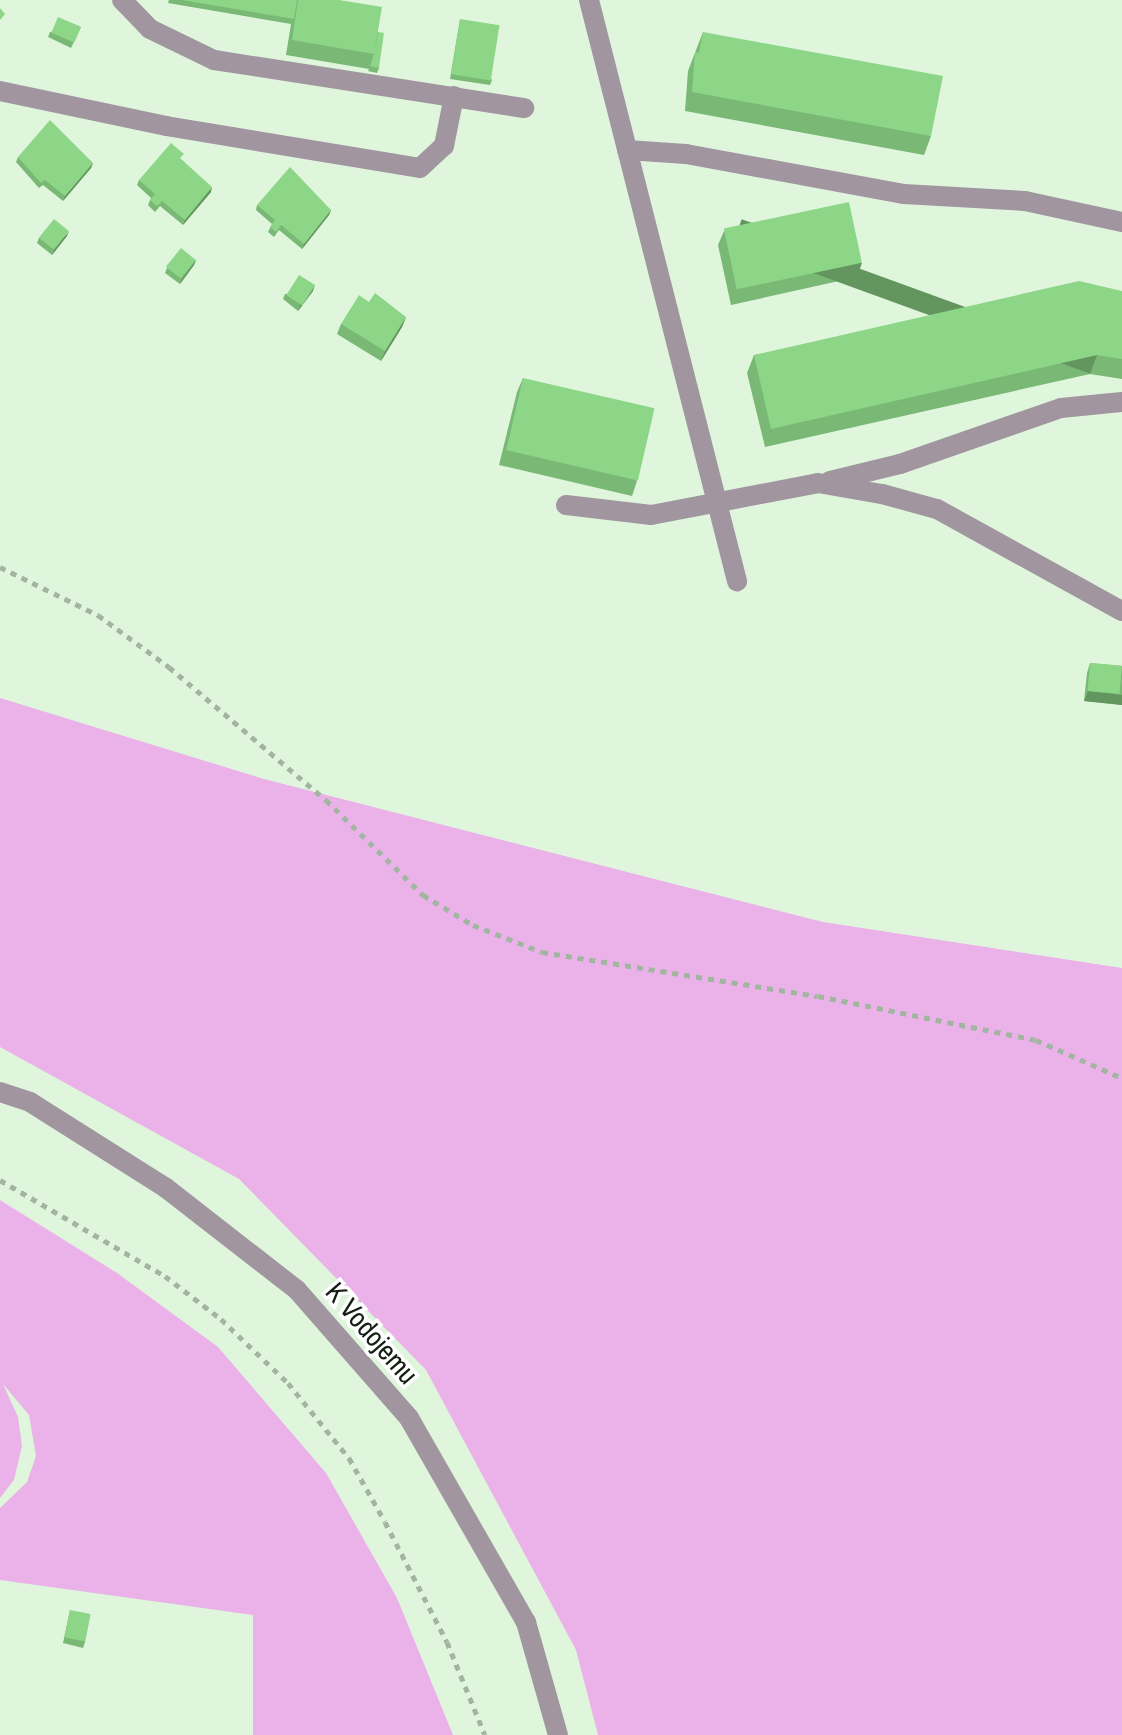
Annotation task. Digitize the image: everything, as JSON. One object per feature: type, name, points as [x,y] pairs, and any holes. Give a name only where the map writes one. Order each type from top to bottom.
[{"type":"street","points":[[122,0],[150,29],[214,60],[524,108]]},
{"type":"street","points":[[589,0],[737,581]]},
{"type":"street","points":[[0,91],[166,126],[420,168],[444,146],[454,96]]},
{"type":"street","points":[[627,150],[686,154],[904,194],[1025,201],[1122,222]]},
{"type":"street","points":[[566,505],[651,515],[900,464],[1061,408],[1122,402]]},
{"type":"street","points":[[818,483],[937,509],[1122,611]]},
{"type":"street","name":"K Vodojemu","points":[[0,1092],[30,1102],[166,1188],[297,1290],[409,1418],[526,1622],[558,1735]]},
{"type":"path","points":[[0,567],[98,615],[169,667],[326,800],[423,895],[473,925],[542,952],[818,996],[1036,1040],[1122,1078]]},
{"type":"path","points":[[0,1180],[165,1276],[221,1319],[288,1383],[349,1458],[385,1522],[423,1590],[485,1735]]},
{"type":"shaded area","points":[[0,698],[264,779],[823,922],[1122,968],[1122,1735],[598,1735],[576,1650],[426,1370],[239,1179],[0,1047]]},
{"type":"shaded area","points":[[0,1200],[117,1273],[218,1347],[326,1473],[397,1598],[453,1735],[253,1735],[253,1615],[0,1580],[0,1508],[27,1482],[36,1456],[29,1415],[3,1384],[18,1417],[22,1446],[14,1480],[0,1498]]},
{"type":"building","points":[[182,0],[297,0],[294,19]]},
{"type":"building","points":[[298,0],[339,0],[382,7],[374,54],[292,40]]},
{"type":"building","points":[[58,17],[81,27],[74,42],[51,33]]},
{"type":"building","points":[[460,19],[500,25],[491,81],[451,74]]},
{"type":"building","points":[[378,32],[384,33],[379,68],[370,66]]},
{"type":"building","points":[[703,32],[943,76],[931,136],[692,92],[695,52],[699,53]]},
{"type":"building","points":[[50,120],[93,163],[65,196],[45,180],[41,183],[18,157]]},
{"type":"building","points":[[171,143],[184,154],[180,158],[212,187],[185,220],[162,201],[157,206],[150,200],[155,194],[139,180]]},
{"type":"building","points":[[290,167],[331,210],[304,244],[281,225],[276,232],[270,227],[275,220],[257,205]]},
{"type":"building","points":[[849,202],[862,263],[737,289],[724,229]]},
{"type":"building","points":[[54,219],[69,231],[54,250],[39,238]]},
{"type":"building","points":[[181,248],[196,260],[181,279],[166,267]]},
{"type":"building","points":[[299,275],[315,285],[302,305],[286,295]]},
{"type":"building","points":[[1079,281],[1122,291],[1122,359],[1097,355],[771,429],[754,355]]},
{"type":"building","points":[[375,293],[406,317],[385,351],[341,324],[359,295],[369,302]]},
{"type":"building","points":[[523,378],[655,408],[638,480],[506,450]]},
{"type":"building","points":[[1090,663],[1122,666],[1119,694],[1088,691]]},
{"type":"building","points":[[70,1610],[91,1614],[85,1641],[65,1637]]}]
